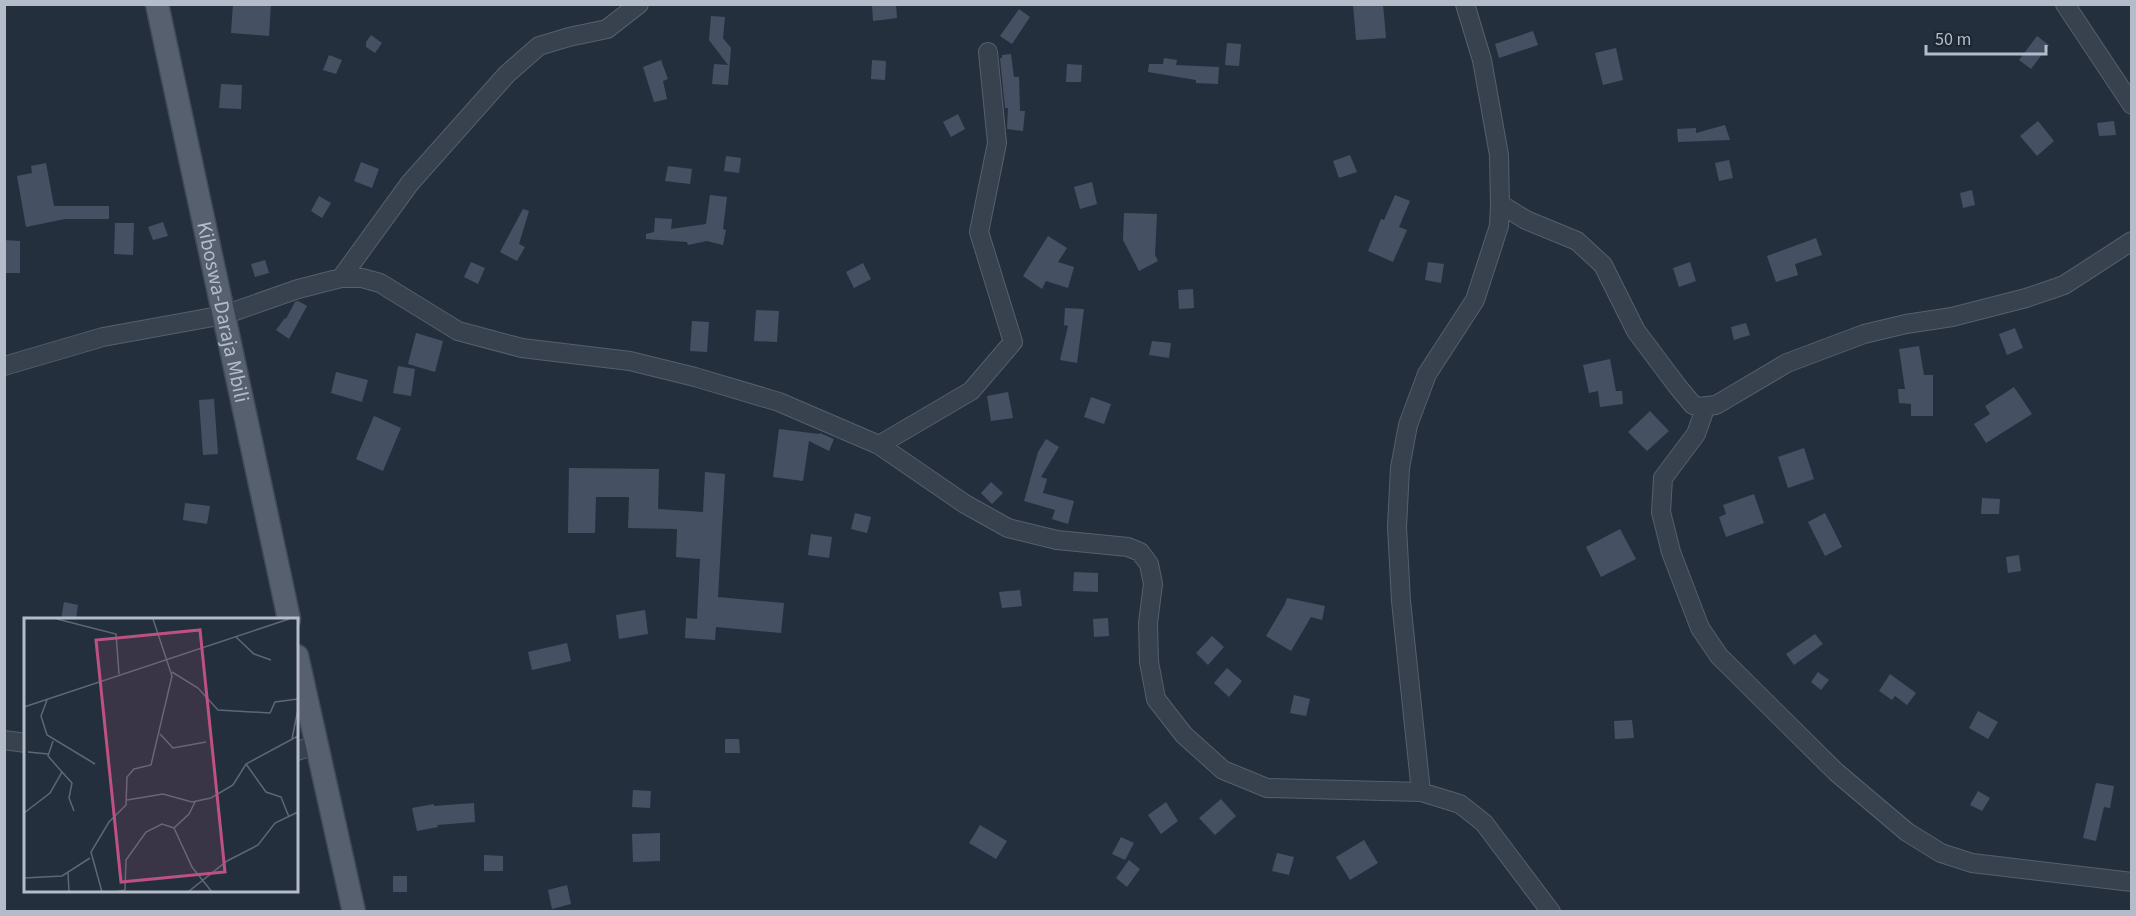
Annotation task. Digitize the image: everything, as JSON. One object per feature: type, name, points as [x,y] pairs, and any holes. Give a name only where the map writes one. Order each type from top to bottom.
[{"type":"main road","name":"Kiboswa-Daraja Mbili","points":[[157,4],[289,618]]},
{"type":"main road","points":[[298,665],[307,748],[354,912]]},
{"type":"street","points":[[341,278],[410,183],[507,74],[539,46],[607,29],[639,4]]},
{"type":"street","points":[[1421,792],[1401,601],[1398,527],[1400,468],[1408,425],[1427,374],[1475,300],[1499,226],[1499,155],[1482,60],[1465,4]]},
{"type":"street","points":[[2065,4],[2132,105]]},
{"type":"street","points":[[879,445],[971,391],[1013,342],[979,232],[997,143],[988,52]]},
{"type":"street","points":[[1500,204],[1526,220],[1577,241],[1603,265],[1636,331],[1693,405],[1699,407],[1716,405],[1787,363],[1864,334],[1906,324],[1952,317],[2026,298],[2064,285],[2132,241]]},
{"type":"street","points":[[4,366],[103,337],[224,315],[298,289],[341,278],[362,278],[380,283],[458,331],[522,348],[630,361],[695,377],[779,402],[879,445],[965,504],[1008,528],[1057,540],[1128,547],[1140,552],[1149,564],[1153,584],[1148,623],[1149,662],[1156,699],[1184,735],[1223,770],[1267,788],[1421,792],[1460,804],[1484,823],[1551,912]]},
{"type":"street","points":[[1706,406],[1696,434],[1663,478],[1661,512],[1671,552],[1700,628],[1719,656],[1836,772],[1907,832],[1941,853],[1972,863],[2132,882]]},
{"type":"street","points":[[4,740],[24,742]]},
{"type":"building","points":[[233,4],[271,4],[269,36],[231,33]]},
{"type":"building","points":[[872,4],[896,4],[897,18],[873,21]]},
{"type":"building","points":[[1353,4],[1383,4],[1386,38],[1356,40]]},
{"type":"building","points":[[1019,9],[1030,17],[1012,44],[1000,36]]},
{"type":"building","points":[[711,16],[725,17],[723,38],[731,48],[728,85],[712,84],[714,64],[728,65],[709,40]]},
{"type":"building","points":[[1533,31],[1538,45],[1499,58],[1495,44]]},
{"type":"building","points":[[371,35],[382,43],[375,53],[366,47],[366,42]]},
{"type":"building","points":[[2037,36],[2049,45],[2031,69],[2019,60]]},
{"type":"building","points":[[1227,43],[1241,44],[1239,66],[1225,65]]},
{"type":"building","points":[[1616,48],[1623,80],[1603,85],[1595,53]]},
{"type":"building","points":[[1011,54],[1014,77],[1019,77],[1020,111],[1025,111],[1023,131],[1007,129],[1008,108],[1005,108],[1000,58],[1002,55]]},
{"type":"building","points":[[329,55],[342,60],[336,74],[323,70]]},
{"type":"building","points":[[1164,58],[1177,60],[1176,65],[1219,67],[1218,84],[1196,83],[1196,80],[1148,72],[1149,64],[1163,64]]},
{"type":"building","points":[[661,60],[668,79],[663,81],[667,99],[654,102],[643,67]]},
{"type":"building","points":[[872,60],[886,61],[885,80],[871,79]]},
{"type":"building","points":[[1067,64],[1082,65],[1081,82],[1066,82]]},
{"type":"building","points":[[221,84],[242,85],[241,109],[219,108]]},
{"type":"building","points":[[958,114],[965,129],[951,137],[943,122]]},
{"type":"building","points":[[2038,121],[2054,141],[2037,156],[2020,136]]},
{"type":"building","points":[[2114,121],[2116,135],[2099,136],[2097,123]]},
{"type":"building","points":[[1725,125],[1730,140],[1678,142],[1677,129],[1696,128],[1696,133]]},
{"type":"building","points":[[1350,155],[1357,172],[1339,178],[1333,161]]},
{"type":"building","points":[[726,156],[741,158],[739,173],[724,171]]},
{"type":"building","points":[[1729,160],[1733,178],[1719,181],[1715,163]]},
{"type":"building","points":[[361,162],[379,169],[372,188],[354,181]]},
{"type":"building","points":[[46,163],[54,206],[109,206],[109,219],[65,219],[26,227],[17,176],[32,173],[31,166]]},
{"type":"building","points":[[668,166],[692,169],[690,184],[665,181]]},
{"type":"building","points":[[1092,182],[1097,204],[1080,209],[1074,187]]},
{"type":"building","points":[[1972,190],[1975,205],[1963,208],[1960,193]]},
{"type":"building","points":[[710,195],[727,197],[723,245],[707,241],[688,245],[687,242],[646,239],[646,234],[654,232],[655,218],[672,219],[671,229],[706,224]]},
{"type":"building","points":[[1395,195],[1410,201],[1399,227],[1407,230],[1393,262],[1368,251],[1381,219],[1384,220]]},
{"type":"building","points":[[319,196],[331,203],[322,218],[311,211]]},
{"type":"building","points":[[523,209],[529,211],[519,244],[525,247],[517,261],[500,252]]},
{"type":"building","points":[[1124,213],[1157,214],[1155,255],[1158,261],[1139,271],[1123,240]]},
{"type":"building","points":[[163,222],[168,236],[153,240],[148,227]]},
{"type":"building","points":[[115,223],[134,223],[133,255],[114,254]]},
{"type":"building","points":[[1048,236],[1067,248],[1058,262],[1074,267],[1068,288],[1046,281],[1042,289],[1023,276]]},
{"type":"building","points":[[1816,238],[1822,255],[1795,264],[1798,275],[1776,282],[1767,256]]},
{"type":"building","points":[[4,240],[20,241],[20,273],[4,273]]},
{"type":"building","points":[[265,260],[269,273],[255,277],[251,264]]},
{"type":"building","points":[[471,262],[485,268],[478,284],[464,277]]},
{"type":"building","points":[[1428,262],[1444,264],[1441,283],[1425,280]]},
{"type":"building","points":[[1690,262],[1696,281],[1679,287],[1673,268]]},
{"type":"building","points":[[863,263],[871,279],[854,288],[846,272]]},
{"type":"building","points":[[1193,289],[1194,308],[1179,309],[1178,290]]},
{"type":"building","points":[[298,301],[307,306],[289,339],[276,330]]},
{"type":"building","points":[[1065,308],[1084,309],[1077,363],[1060,360],[1068,326],[1064,325]]},
{"type":"building","points":[[756,310],[779,311],[777,342],[754,341]]},
{"type":"building","points":[[692,321],[709,322],[707,352],[690,351]]},
{"type":"building","points":[[1746,323],[1750,335],[1734,340],[1731,327]]},
{"type":"building","points":[[2015,328],[2023,348],[2007,355],[1999,334]]},
{"type":"building","points":[[416,333],[443,341],[435,372],[408,364]]},
{"type":"building","points":[[1152,341],[1171,343],[1169,358],[1149,355]]},
{"type":"building","points":[[1919,346],[1924,375],[1933,375],[1933,416],[1911,416],[1911,404],[1899,403],[1898,389],[1905,389],[1899,349]]},
{"type":"building","points":[[1610,359],[1616,391],[1622,391],[1623,404],[1600,407],[1598,391],[1589,393],[1583,365]]},
{"type":"building","points":[[398,366],[415,369],[411,396],[393,393]]},
{"type":"building","points":[[336,372],[368,380],[362,402],[331,393]]},
{"type":"building","points":[[2014,387],[2032,414],[1986,443],[1974,424],[1990,414],[1985,406]]},
{"type":"building","points":[[1008,392],[1013,418],[991,421],[987,396]]},
{"type":"building","points":[[1091,397],[1111,404],[1104,424],[1084,417]]},
{"type":"building","points":[[214,399],[218,454],[203,455],[199,400]]},
{"type":"building","points":[[1650,411],[1669,431],[1647,451],[1628,432]]},
{"type":"building","points":[[374,416],[401,428],[383,471],[356,459]]},
{"type":"building","points":[[779,429],[820,433],[834,439],[829,451],[809,441],[803,481],[773,477]]},
{"type":"building","points":[[1046,439],[1059,447],[1041,477],[1047,479],[1043,493],[1074,501],[1068,524],[1052,519],[1055,510],[1024,501],[1038,452]]},
{"type":"building","points":[[1804,448],[1814,479],[1788,488],[1778,457]]},
{"type":"building","points":[[569,468],[659,469],[658,509],[703,512],[705,472],[725,474],[718,597],[784,603],[781,633],[716,627],[715,640],[685,638],[686,618],[697,619],[700,559],[676,557],[677,529],[628,528],[629,497],[596,497],[595,533],[568,533]]},
{"type":"building","points":[[991,482],[1003,493],[992,504],[981,493]]},
{"type":"building","points":[[1754,494],[1764,523],[1726,537],[1719,517],[1726,514],[1723,505]]},
{"type":"building","points":[[1982,498],[2000,499],[1999,514],[1981,514]]},
{"type":"building","points":[[185,503],[210,506],[207,524],[183,520]]},
{"type":"building","points":[[855,513],[871,517],[867,533],[851,529]]},
{"type":"building","points":[[1825,513],[1842,547],[1825,556],[1808,522]]},
{"type":"building","points":[[1620,529],[1636,559],[1601,577],[1586,547]]},
{"type":"building","points":[[811,534],[832,537],[829,558],[808,555]]},
{"type":"building","points":[[2019,555],[2021,571],[2008,573],[2006,557]]},
{"type":"building","points":[[1074,572],[1098,573],[1098,592],[1073,591]]},
{"type":"building","points":[[1020,590],[1022,606],[1002,608],[999,592]]},
{"type":"building","points":[[1287,598],[1325,606],[1322,620],[1311,617],[1291,651],[1266,636]]},
{"type":"building","points":[[64,602],[78,605],[76,618],[61,618]]},
{"type":"building","points":[[645,610],[648,634],[619,639],[616,615]]},
{"type":"building","points":[[1108,618],[1109,636],[1094,637],[1093,619]]},
{"type":"building","points":[[1815,634],[1823,644],[1794,665],[1786,654]]},
{"type":"building","points":[[1212,636],[1224,647],[1208,665],[1196,653]]},
{"type":"building","points":[[567,643],[571,661],[532,670],[528,652]]},
{"type":"building","points":[[1227,668],[1242,681],[1229,697],[1214,683]]},
{"type":"building","points":[[1818,672],[1829,680],[1821,690],[1811,682]]},
{"type":"building","points":[[1890,674],[1916,693],[1907,705],[1895,696],[1892,700],[1879,691]]},
{"type":"building","points":[[1294,695],[1310,699],[1306,716],[1290,713]]},
{"type":"building","points":[[1978,711],[1998,722],[1988,739],[1969,728]]},
{"type":"building","points":[[1632,720],[1634,738],[1615,739],[1614,721]]},
{"type":"building","points":[[725,739],[739,739],[740,753],[725,753]]},
{"type":"building","points":[[2096,783],[2114,786],[2110,808],[2104,807],[2096,841],[2083,838]]},
{"type":"building","points":[[633,790],[651,791],[650,808],[632,807]]},
{"type":"building","points":[[1978,791],[1990,798],[1982,811],[1970,805]]},
{"type":"building","points":[[1221,799],[1236,816],[1215,835],[1199,818]]},
{"type":"building","points":[[1166,802],[1178,821],[1161,834],[1148,815]]},
{"type":"building","points":[[474,803],[475,822],[437,825],[438,827],[417,831],[412,808],[434,804],[434,806]]},
{"type":"building","points":[[980,825],[1007,841],[996,859],[969,843]]},
{"type":"building","points":[[660,833],[660,861],[633,862],[632,834]]},
{"type":"building","points":[[1121,837],[1134,843],[1125,860],[1112,854]]},
{"type":"building","points":[[1364,840],[1378,863],[1350,880],[1336,857]]},
{"type":"building","points":[[1277,853],[1294,857],[1289,875],[1272,871]]},
{"type":"building","points":[[484,855],[503,856],[503,871],[484,871]]},
{"type":"building","points":[[1129,860],[1140,869],[1127,887],[1116,878]]},
{"type":"building","points":[[393,876],[407,876],[407,892],[393,892]]},
{"type":"building","points":[[567,885],[571,904],[552,909],[548,890]]}]
